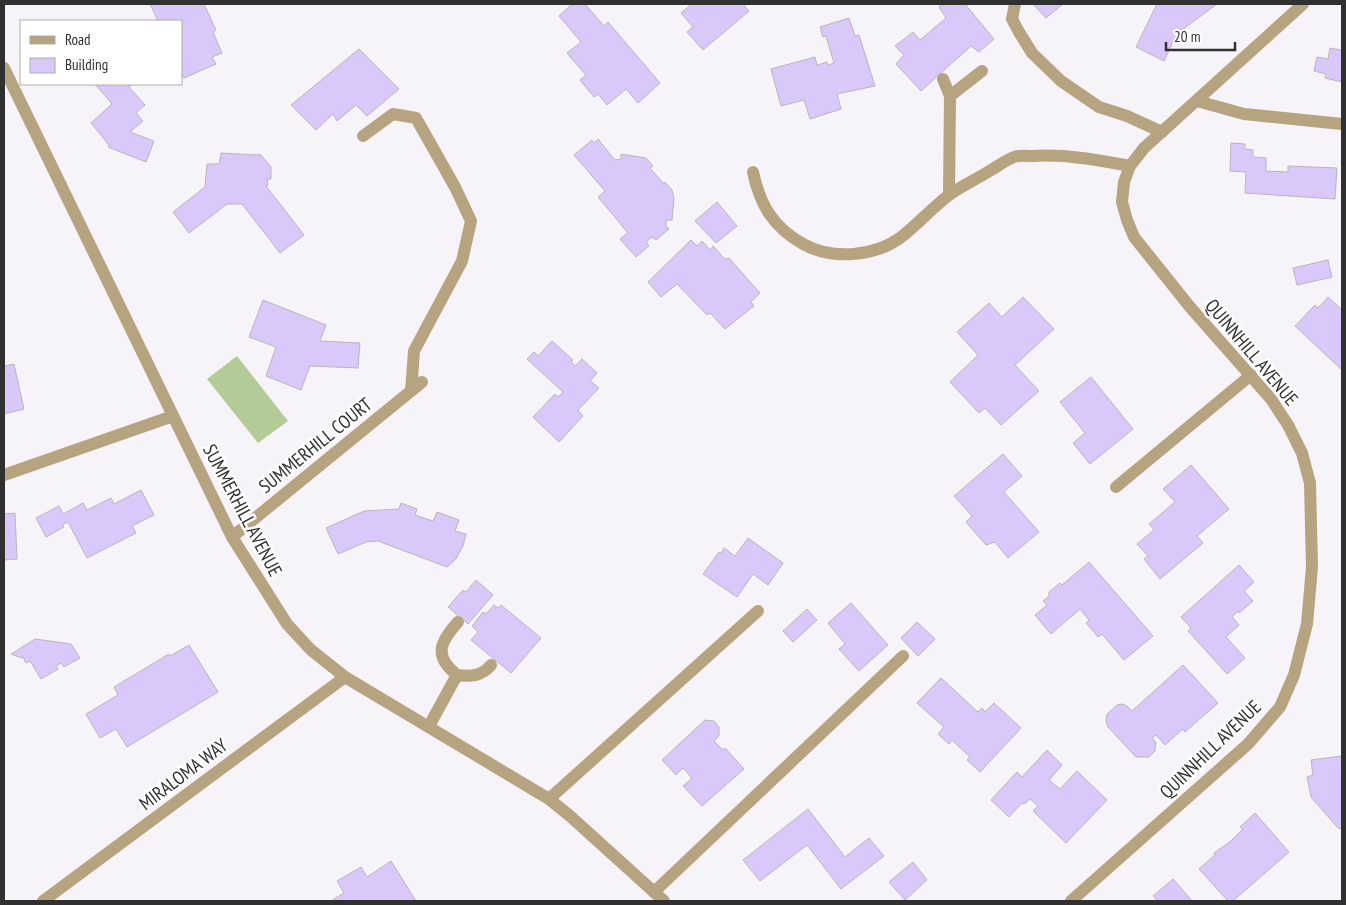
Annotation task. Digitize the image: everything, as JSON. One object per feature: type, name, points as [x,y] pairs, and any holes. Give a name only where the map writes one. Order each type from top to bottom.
[{"type":"street","points":[[1015,4],[1012,19],[1019,32],[1032,53],[1061,81],[1100,107],[1127,116],[1162,132]]},
{"type":"street","name":"QUINNHILL AVENUE","points":[[1071,901],[1248,744],[1280,707],[1294,675],[1307,624],[1312,566],[1310,483],[1302,454],[1288,425],[1271,399],[1190,307],[1134,237],[1122,202],[1124,182],[1130,166],[1144,148],[1303,4]]},
{"type":"street","name":"SUMMERHILL AVENUE","points":[[4,68],[232,537],[287,624],[311,650],[345,677],[549,799],[664,901]]},
{"type":"street","points":[[950,96],[982,71]]},
{"type":"street","points":[[942,79],[950,96],[949,195]]},
{"type":"street","points":[[1197,100],[1244,114],[1342,124]]},
{"type":"street","points":[[363,136],[393,114],[416,118],[455,187],[471,221],[462,261],[414,351],[411,392]]},
{"type":"street","points":[[752,172],[757,191],[765,208],[777,224],[807,246],[825,252],[845,254],[864,253],[882,248],[899,239],[949,195],[1014,157],[1049,155],[1084,158],[1130,166]]},
{"type":"street","points":[[1116,487],[1251,375]]},
{"type":"street","name":"SUMMERHILL COURT","points":[[232,537],[422,382]]},
{"type":"street","points":[[4,475],[173,416]]},
{"type":"street","points":[[549,799],[758,610]]},
{"type":"street","points":[[458,622],[444,639],[442,651],[446,665],[457,676],[479,675],[492,665]]},
{"type":"street","points":[[654,892],[903,656]]},
{"type":"street","points":[[429,726],[457,676]]},
{"type":"street","name":"MIRALOMA WAY","points":[[43,901],[345,677]]},
{"type":"green space","points":[[237,356],[288,421],[258,443],[207,379]]},
{"type":"building","points":[[150,4],[204,4],[216,30],[213,32],[222,53],[212,57],[216,64],[184,78],[182,75],[182,20],[158,20]]},
{"type":"building","points":[[572,4],[585,4],[604,26],[608,22],[660,83],[638,103],[626,89],[607,105],[598,94],[594,97],[580,80],[586,75],[567,53],[581,42],[559,16]]},
{"type":"building","points":[[692,4],[743,4],[749,11],[703,50],[687,32],[693,27],[681,13]]},
{"type":"building","points":[[943,4],[965,4],[994,39],[979,52],[971,46],[921,91],[896,64],[904,55],[895,46],[913,32],[920,40],[946,18],[939,7]]},
{"type":"building","points":[[1033,4],[1063,4],[1046,18]]},
{"type":"building","points":[[1157,4],[1217,4],[1182,30],[1179,29],[1164,61],[1136,47]]},
{"type":"building","points":[[849,18],[855,36],[859,35],[875,86],[837,94],[841,109],[810,119],[804,100],[781,106],[771,69],[815,57],[817,65],[827,62],[828,65],[834,63],[826,36],[823,37],[820,27]]},
{"type":"building","points":[[1330,48],[1342,50],[1342,82],[1325,78],[1326,74],[1314,71],[1317,57],[1328,59]]},
{"type":"building","points":[[359,49],[399,89],[367,116],[356,105],[337,121],[333,114],[316,130],[291,105]]},
{"type":"building","points":[[96,85],[132,85],[129,87],[145,105],[136,113],[143,121],[130,132],[154,141],[146,162],[108,147],[109,145],[91,123],[112,104]]},
{"type":"building","points":[[598,139],[615,160],[621,159],[621,154],[646,158],[653,166],[650,168],[672,190],[674,198],[672,220],[666,220],[666,226],[669,229],[656,240],[652,237],[646,242],[649,246],[636,257],[620,239],[628,233],[598,197],[605,191],[574,155],[592,140],[594,143]]},
{"type":"building","points":[[1231,143],[1245,144],[1245,149],[1253,150],[1253,157],[1266,158],[1266,171],[1288,172],[1288,166],[1337,168],[1335,199],[1245,193],[1246,172],[1230,171]]},
{"type":"building","points":[[221,153],[260,154],[271,167],[271,179],[267,179],[268,185],[266,186],[304,235],[280,253],[242,204],[227,204],[189,233],[173,212],[205,187],[207,164],[219,164]]},
{"type":"building","points":[[717,202],[737,226],[716,243],[695,221]]},
{"type":"building","points":[[691,240],[697,246],[702,241],[710,250],[713,246],[725,259],[729,258],[760,293],[751,302],[754,306],[725,329],[710,313],[707,315],[677,284],[661,297],[648,282]]},
{"type":"building","points":[[1328,260],[1332,277],[1297,285],[1293,268]]},
{"type":"building","points":[[1023,297],[1054,329],[1015,365],[1039,391],[1001,425],[985,408],[979,413],[950,382],[978,355],[957,332],[989,303],[1002,317]]},
{"type":"building","points":[[1328,297],[1342,310],[1342,370],[1295,326],[1315,305],[1318,308]]},
{"type":"building","points":[[263,300],[326,325],[320,341],[360,343],[358,368],[310,366],[301,390],[266,376],[276,347],[249,337]]},
{"type":"building","points":[[552,341],[573,360],[571,361],[575,366],[582,359],[597,373],[590,381],[599,388],[578,410],[583,416],[559,442],[533,417],[555,394],[558,397],[563,392],[527,359],[534,352],[538,356]]},
{"type":"building","points":[[14,364],[24,409],[4,414],[4,366]]},
{"type":"building","points":[[1091,377],[1133,429],[1090,464],[1073,443],[1085,433],[1060,402]]},
{"type":"building","points":[[1003,454],[1022,476],[1004,492],[1039,532],[1008,558],[995,542],[986,545],[966,522],[972,516],[954,496]]},
{"type":"building","points":[[1191,465],[1229,509],[1197,536],[1203,543],[1160,579],[1144,559],[1148,556],[1137,544],[1154,530],[1149,524],[1175,502],[1163,489]]},
{"type":"building","points":[[141,490],[154,515],[132,526],[136,533],[87,558],[68,522],[62,525],[64,527],[46,537],[36,518],[59,506],[63,514],[83,503],[87,510],[111,498],[114,504]]},
{"type":"building","points":[[401,503],[417,509],[415,515],[433,521],[437,512],[459,520],[455,531],[466,534],[463,546],[456,559],[447,567],[378,541],[366,542],[338,554],[326,528],[364,511],[399,509]]},
{"type":"building","points":[[15,513],[17,559],[4,560],[4,514]]},
{"type":"building","points":[[748,538],[783,563],[768,585],[753,574],[737,597],[703,574],[724,548],[735,556]]},
{"type":"building","points":[[1089,562],[1153,636],[1124,660],[1102,634],[1098,637],[1086,623],[1089,620],[1080,609],[1051,634],[1035,615],[1047,605],[1043,601],[1049,596],[1049,592],[1060,583],[1062,585]]},
{"type":"building","points":[[1239,565],[1254,582],[1244,591],[1253,601],[1232,617],[1239,625],[1226,637],[1245,658],[1227,674],[1188,631],[1191,628],[1181,617]]},
{"type":"building","points":[[476,580],[493,595],[468,624],[448,607],[463,590],[466,592]]},
{"type":"building","points":[[851,603],[888,645],[859,671],[839,649],[845,644],[828,623]]},
{"type":"building","points":[[494,605],[498,608],[501,605],[541,638],[511,673],[471,640],[478,632],[472,626],[483,612],[486,614]]},
{"type":"building","points":[[807,609],[817,620],[793,642],[783,631]]},
{"type":"building","points":[[917,622],[935,639],[918,656],[901,638]]},
{"type":"building","points":[[35,639],[71,644],[80,658],[64,667],[61,663],[56,666],[58,669],[41,679],[30,661],[26,663],[23,657],[11,654]]},
{"type":"building","points":[[189,645],[218,692],[127,747],[116,729],[100,738],[86,714],[118,695],[114,687],[169,654],[170,656]]},
{"type":"building","points":[[1183,665],[1218,703],[1185,732],[1183,729],[1165,745],[1156,735],[1152,738],[1156,742],[1155,751],[1149,757],[1136,757],[1108,727],[1106,721],[1107,714],[1117,705],[1122,704],[1132,711]]},
{"type":"building","points":[[941,678],[978,712],[982,708],[985,712],[994,703],[1021,728],[980,772],[967,760],[970,757],[952,740],[949,744],[938,734],[944,727],[917,703]]},
{"type":"building","points":[[705,720],[714,721],[719,727],[719,736],[714,741],[723,750],[725,748],[744,769],[702,806],[683,786],[692,778],[683,768],[676,775],[662,760]]},
{"type":"building","points":[[1047,750],[1062,765],[1049,780],[1060,789],[1077,771],[1107,800],[1066,843],[1033,811],[1038,806],[1030,799],[1024,804],[1022,803],[1009,817],[991,800],[1017,772],[1022,777]]},
{"type":"building","points":[[1341,756],[1342,829],[1338,828],[1311,797],[1307,777],[1313,775],[1311,760]]},
{"type":"building","points":[[808,809],[845,857],[869,838],[884,856],[841,889],[807,845],[760,881],[743,860]]},
{"type":"building","points":[[1255,813],[1289,852],[1233,901],[1228,901],[1199,869],[1215,855],[1214,853],[1231,841],[1243,829],[1240,827]]},
{"type":"building","points":[[391,861],[416,901],[331,901],[344,893],[337,881],[361,867],[367,877]]},
{"type":"building","points":[[913,862],[927,880],[905,900],[889,882]]},
{"type":"building","points":[[1173,879],[1192,901],[1158,901],[1153,896]]}]
